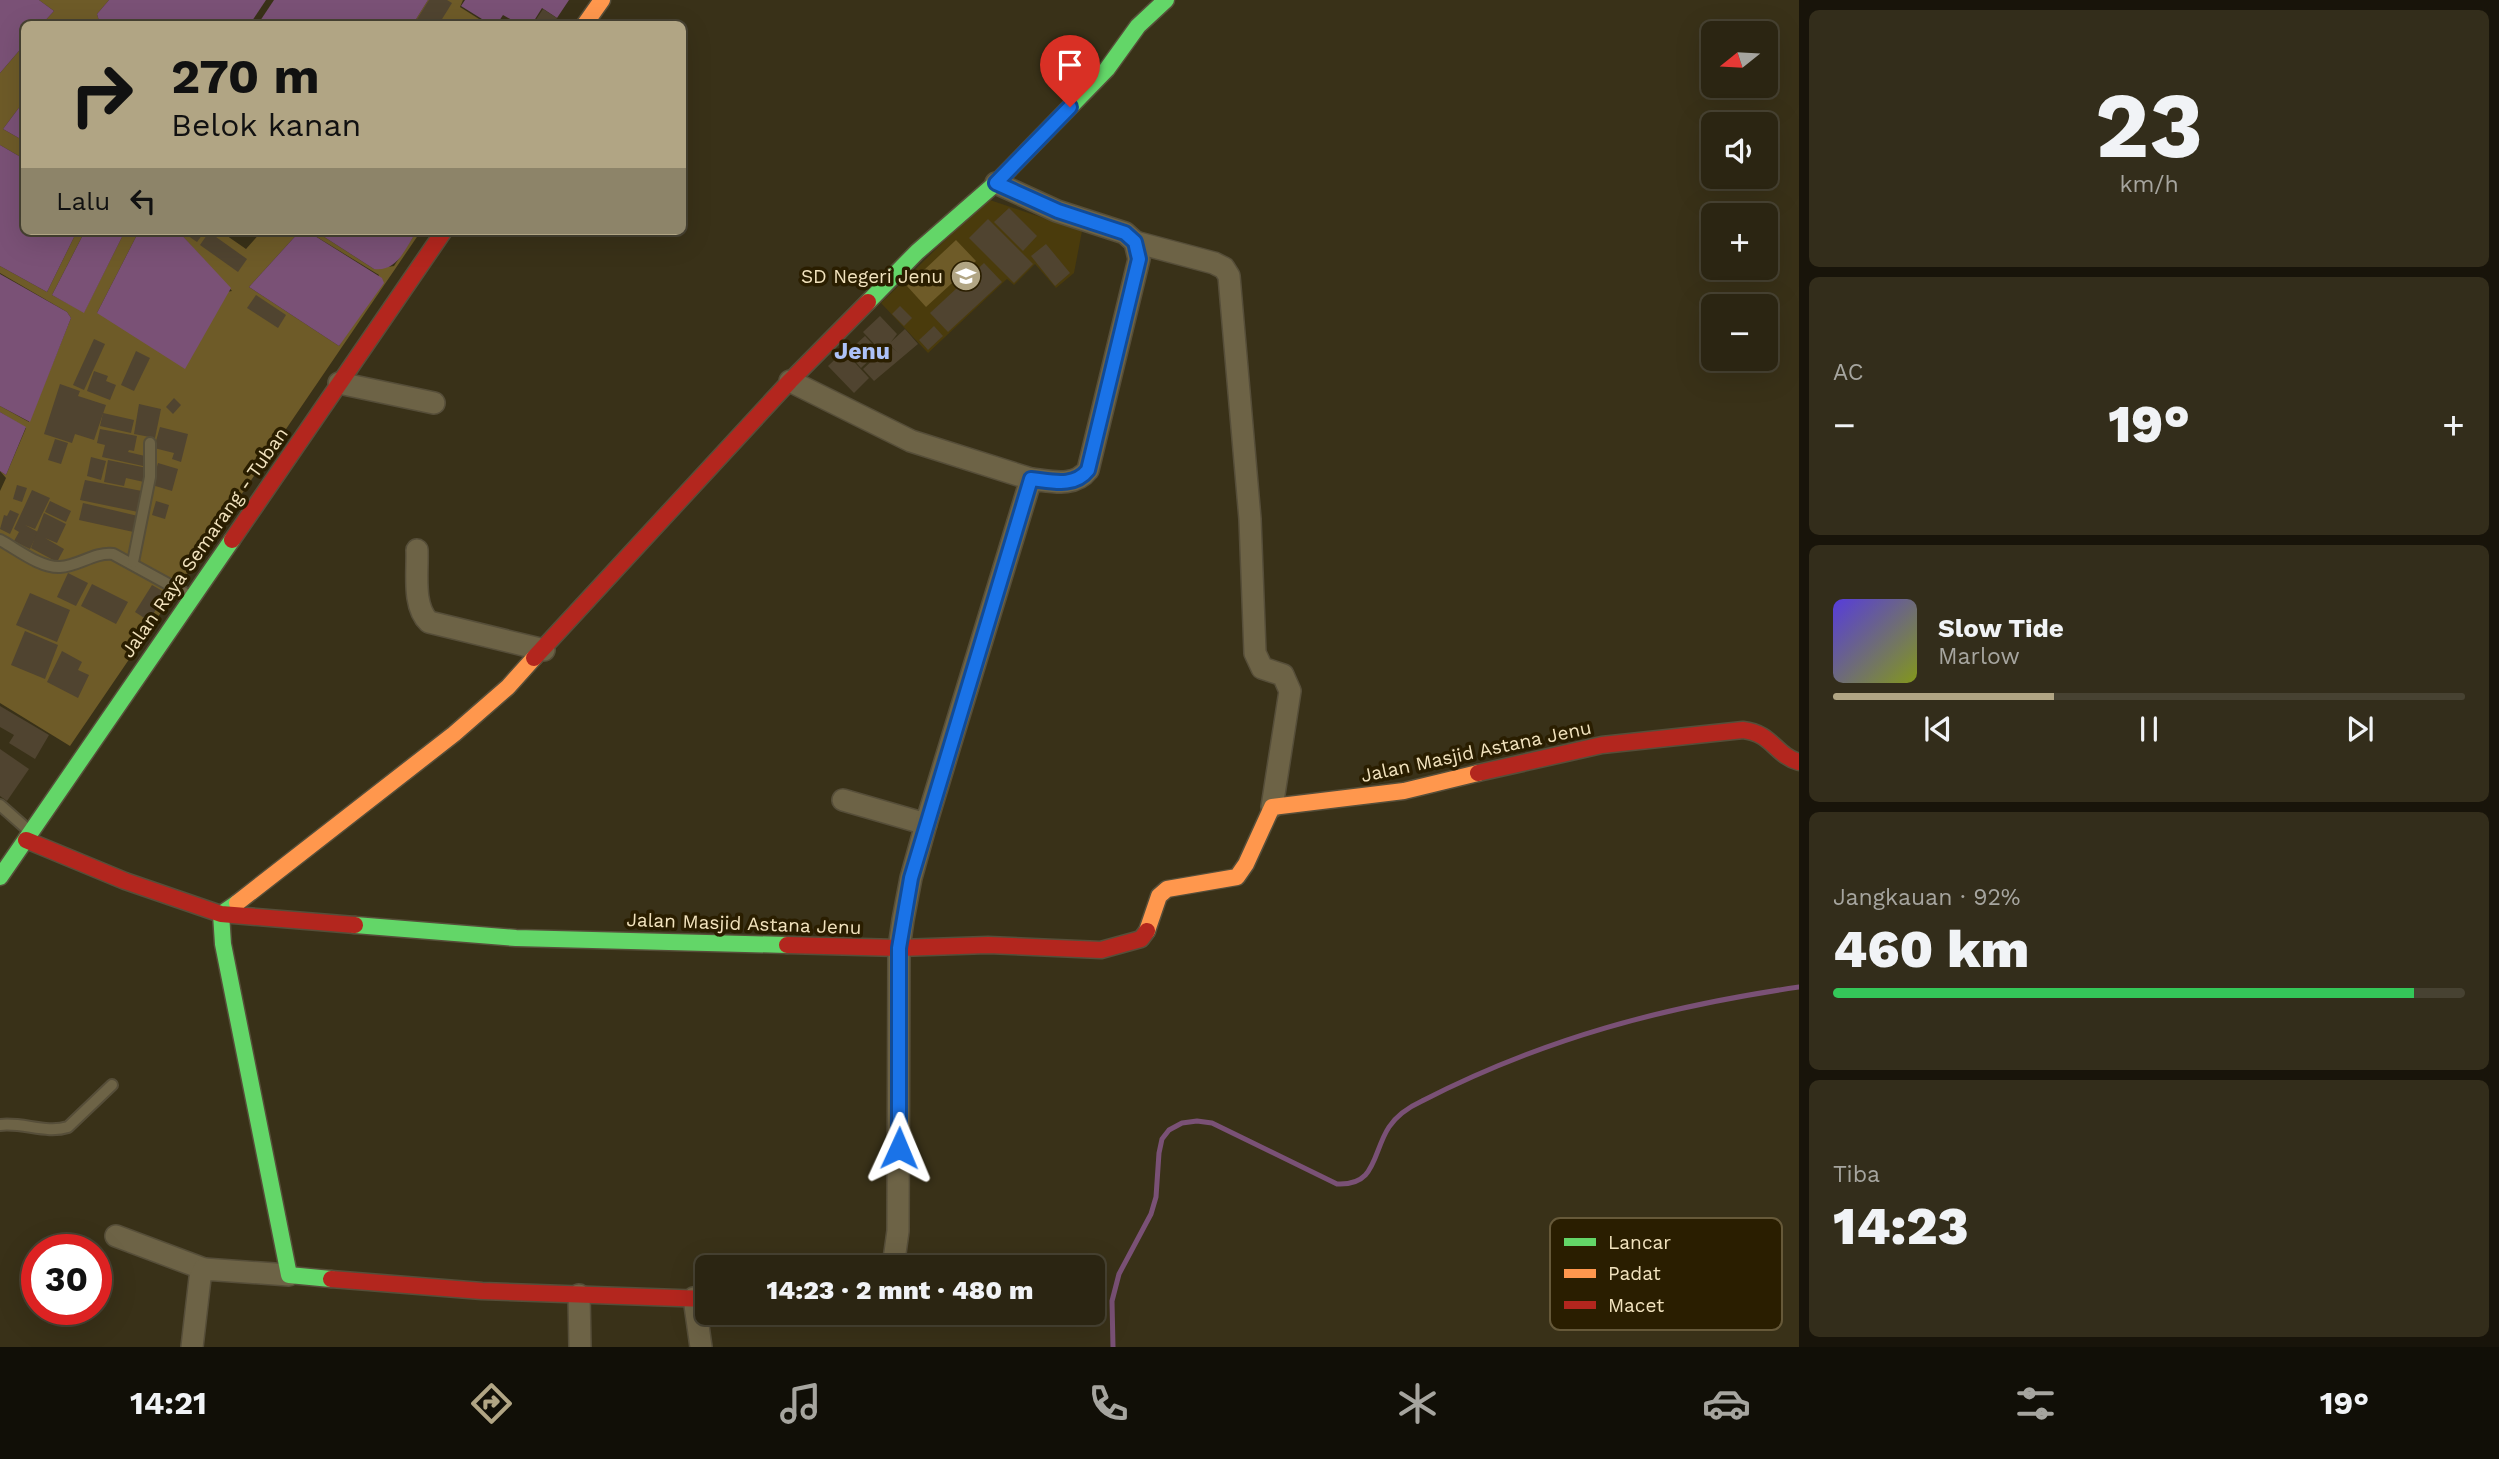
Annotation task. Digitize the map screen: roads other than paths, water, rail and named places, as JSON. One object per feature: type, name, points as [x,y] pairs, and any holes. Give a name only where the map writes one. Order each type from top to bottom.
[{"type":"main road","points":[[587,21],[602,0]]},
{"type":"main road","points":[[695,1298],[482,1291],[289,1275],[223,944],[221,914],[263,885],[483,710],[544,650],[790,381],[916,252],[996,183],[1107,69],[1138,26],[1166,0]]},
{"type":"main road","name":"Jalan Raya Semarang - Tuban","points":[[0,877],[441,235]]},
{"type":"main road","name":"Jalan Masjid Astana Jenu","points":[[28,836],[125,881],[221,914],[516,937],[899,948],[988,945],[1084,951],[1115,947],[1141,939],[1150,927],[1163,891],[1179,885],[1237,877],[1246,864],[1272,807],[1380,796],[1566,751],[1602,745],[1743,730],[1762,733],[1785,755],[1799,762]]},
{"type":"street","points":[[996,183],[1058,211],[1125,233],[1135,242],[1214,263],[1224,268],[1228,276],[1250,519],[1255,653],[1262,668],[1283,675],[1290,691],[1272,807]]},
{"type":"street","points":[[790,381],[911,440],[1031,479],[1067,483],[1081,479],[1088,470],[1139,259],[1135,242]]},
{"type":"street","points":[[339,383],[434,403]]},
{"type":"street","points":[[895,1255],[898,1231],[900,1120],[899,948],[911,878],[1031,479]]},
{"type":"street","points":[[417,550],[418,600],[422,615],[429,622],[544,650]]},
{"type":"street","points":[[843,800],[926,824]]},
{"type":"street","points":[[116,1236],[204,1269],[289,1275]]},
{"type":"street","points":[[192,1347],[200,1278],[204,1269]]},
{"type":"street","points":[[579,1295],[580,1347]]},
{"type":"street","points":[[701,1325],[701,1347]]},
{"type":"lane","points":[[133,562],[149,487],[150,443]]},
{"type":"lane","points":[[0,540],[54,566],[68,565],[100,553],[113,554],[133,562],[191,596]]},
{"type":"lane","points":[[0,805],[28,836]]},
{"type":"lane","points":[[0,1125],[19,1123],[60,1130],[68,1127],[112,1084]]},
{"type":"waterway","points":[[1113,1347],[1112,1301],[1119,1274],[1151,1214],[1156,1197],[1162,1139],[1169,1130],[1182,1123],[1212,1123],[1337,1184],[1350,1183],[1367,1174],[1389,1127],[1400,1115],[1417,1103],[1468,1079],[1559,1043],[1652,1015],[1799,987]]},
{"type":"place","name":"SD Negeri Jenu","points":[[966,276]]},
{"type":"district","name":"Jenu","points":[[862,351]]}]
